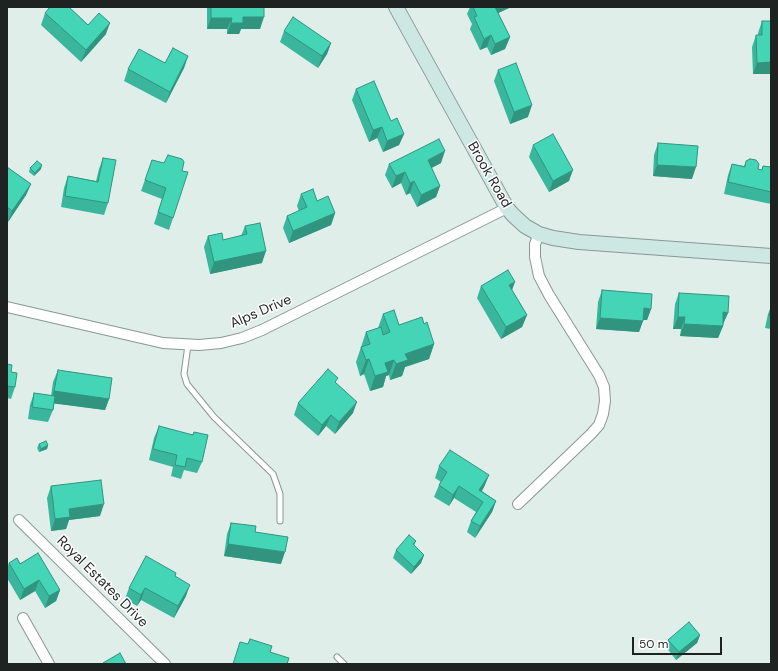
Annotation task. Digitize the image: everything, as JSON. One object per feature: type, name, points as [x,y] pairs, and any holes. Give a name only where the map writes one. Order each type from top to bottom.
[{"type":"street","name":"Brook Road","points":[[396,7],[507,208],[512,215],[525,226],[539,234],[579,242],[771,256]]},
{"type":"street","name":"Alps Drive","points":[[7,307],[163,342],[188,345],[221,343],[242,338],[262,330],[507,208]]},
{"type":"street","points":[[518,504],[591,434],[598,425],[603,414],[605,401],[604,387],[599,375],[549,295],[539,276],[534,257],[535,244],[539,234]]},
{"type":"street","name":"Royal Estates Drive","points":[[19,520],[165,664]]},
{"type":"street","points":[[23,618],[49,664]]},
{"type":"lane","points":[[188,345],[184,374],[187,384],[214,417],[273,474],[280,494],[280,521]]},
{"type":"lane","points":[[337,657],[344,664]]},
{"type":"building","points":[[50,7],[69,7],[88,25],[99,13],[110,23],[86,50],[45,13]]},
{"type":"building","points":[[211,7],[264,7],[264,17],[243,17],[243,23],[231,23],[232,18],[211,18]]},
{"type":"building","points":[[473,7],[495,7],[510,37],[495,44],[491,35],[484,39],[474,17],[477,16]]},
{"type":"building","points":[[293,17],[331,43],[322,56],[284,31]]},
{"type":"building","points":[[762,21],[771,21],[771,62],[757,63],[756,35],[762,35]]},
{"type":"building","points":[[173,48],[188,56],[170,92],[128,69],[139,49],[165,63]]},
{"type":"building","points":[[516,63],[532,105],[514,112],[498,70]]},
{"type":"building","points":[[374,81],[391,121],[397,118],[404,134],[387,141],[382,127],[373,130],[356,89]]},
{"type":"building","points":[[553,134],[573,170],[553,181],[533,145]]},
{"type":"building","points":[[439,139],[445,151],[428,160],[440,186],[421,195],[414,181],[410,183],[405,172],[396,176],[389,164]]},
{"type":"building","points":[[658,143],[698,146],[696,167],[657,165]]},
{"type":"building","points":[[168,155],[182,159],[184,162],[182,171],[188,172],[173,218],[158,212],[166,188],[145,180],[152,160],[164,163]]},
{"type":"building","points":[[103,158],[116,160],[108,203],[65,196],[68,176],[98,182]]},
{"type":"building","points":[[750,159],[756,160],[759,164],[758,169],[762,170],[763,166],[771,167],[771,192],[728,182],[732,164],[745,167],[746,161]]},
{"type":"building","points":[[37,161],[42,165],[35,173],[30,168]]},
{"type":"building","points":[[7,167],[31,184],[12,211],[7,207]]},
{"type":"building","points":[[313,189],[317,201],[328,196],[335,213],[293,231],[287,216],[307,207],[301,194]]},
{"type":"building","points":[[260,223],[266,251],[214,262],[208,236],[222,233],[223,240],[247,234],[245,226]]},
{"type":"building","points":[[508,270],[515,282],[509,285],[527,315],[506,327],[481,286]]},
{"type":"building","points":[[602,290],[652,294],[651,309],[644,308],[643,321],[600,318]]},
{"type":"building","points":[[679,293],[729,296],[728,313],[723,312],[723,326],[684,324],[685,317],[678,317]]},
{"type":"building","points":[[394,310],[399,325],[422,317],[424,324],[427,322],[434,344],[405,354],[408,360],[396,364],[394,360],[385,363],[388,372],[375,376],[369,359],[366,360],[361,347],[370,344],[366,332],[381,327],[383,335],[390,332],[383,314]]},
{"type":"building","points":[[7,364],[12,365],[11,372],[17,373],[15,387],[7,386]]},
{"type":"building","points":[[328,369],[338,378],[335,382],[357,402],[339,422],[331,415],[322,425],[298,403]]},
{"type":"building","points":[[58,370],[112,378],[109,399],[54,391]]},
{"type":"building","points":[[34,393],[55,396],[53,410],[32,407]]},
{"type":"building","points":[[159,426],[193,435],[194,432],[208,435],[202,462],[187,458],[185,467],[175,465],[177,455],[153,449]]},
{"type":"building","points":[[46,441],[48,445],[41,449],[39,444]]},
{"type":"building","points":[[450,450],[489,475],[479,490],[496,501],[480,526],[471,521],[483,502],[459,486],[453,495],[439,485],[447,472],[439,466]]},
{"type":"building","points":[[101,480],[104,504],[69,509],[70,517],[55,519],[51,486]]},
{"type":"building","points":[[231,523],[256,526],[255,532],[288,537],[285,552],[228,544]]},
{"type":"building","points":[[409,535],[416,541],[413,544],[424,555],[414,567],[396,550]]},
{"type":"building","points":[[38,553],[60,590],[49,596],[39,580],[24,589],[9,563],[17,558],[20,564]]},
{"type":"building","points":[[146,556],[176,573],[175,576],[190,585],[178,606],[145,588],[141,595],[129,588]]},
{"type":"building","points":[[689,622],[700,635],[679,652],[668,640]]},
{"type":"building","points":[[250,639],[272,646],[270,652],[289,658],[287,664],[233,664],[240,642],[248,644]]},
{"type":"building","points":[[120,653],[126,664],[103,664],[103,663]]}]
